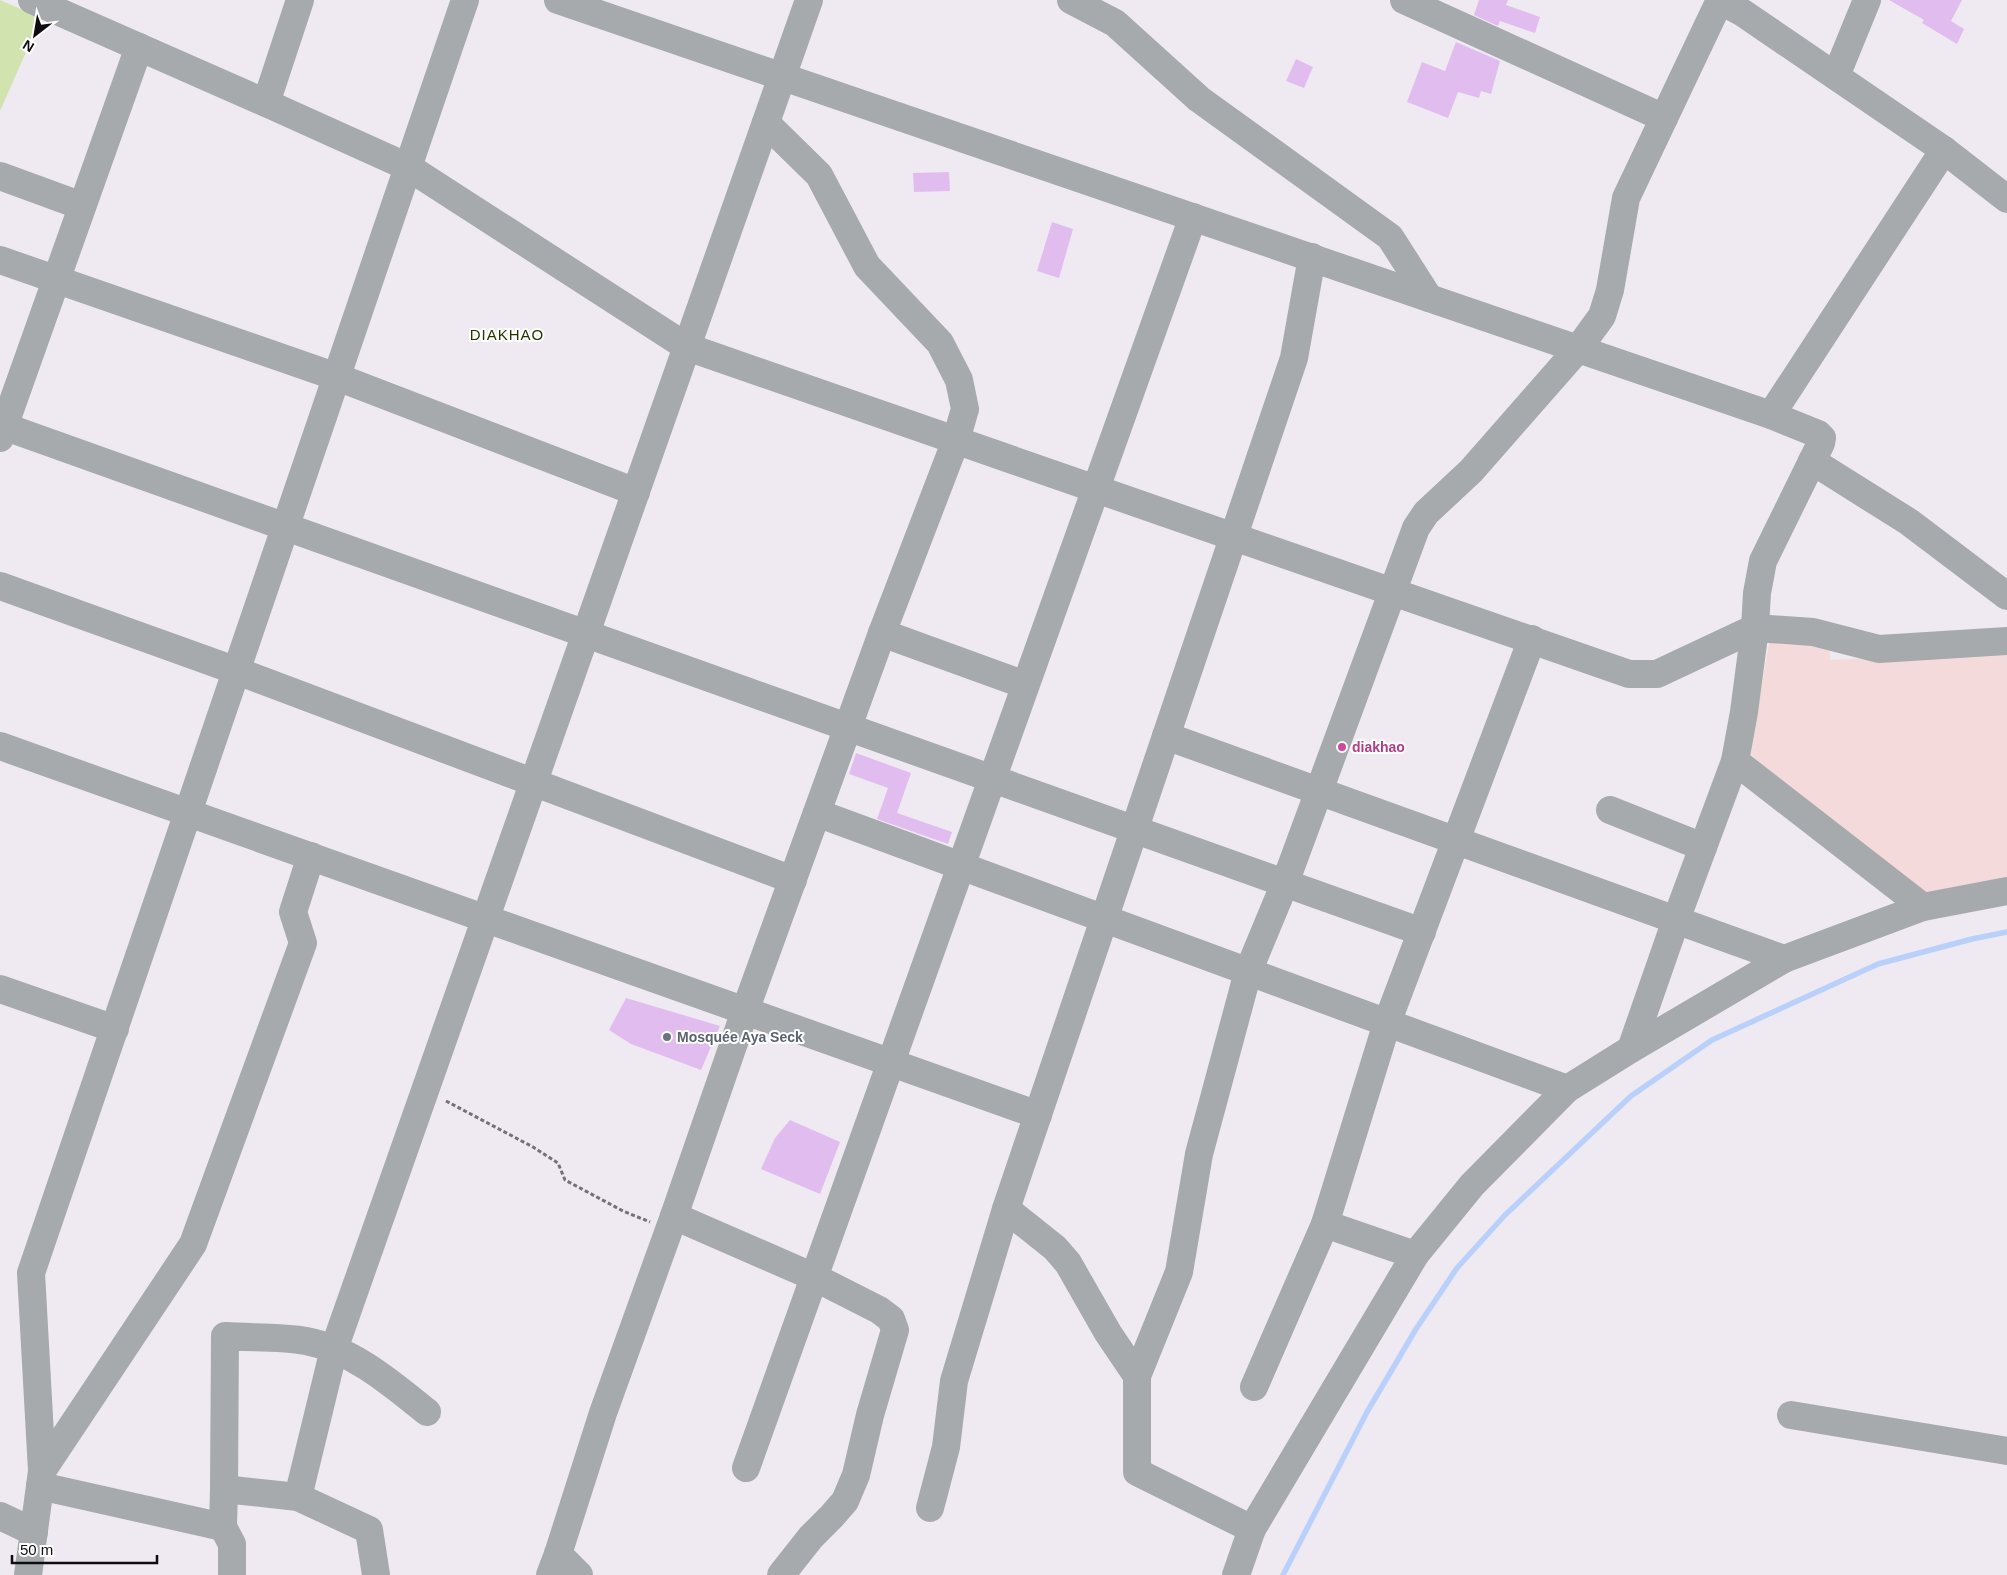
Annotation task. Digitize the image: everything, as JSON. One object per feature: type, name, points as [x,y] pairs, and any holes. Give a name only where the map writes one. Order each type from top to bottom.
[{"type":"street","points":[[32,0],[408,167],[687,347],[1532,638],[1629,674],[1657,674],[1755,628],[1813,632],[1879,649],[2007,641]]},
{"type":"street","points":[[266,103],[300,0]]},
{"type":"street","points":[[28,1575],[41,1478],[31,1273],[465,0]]},
{"type":"street","points":[[558,0],[1771,415],[1818,434],[1822,438],[1763,561],[1757,593],[1755,628],[1744,712],[1735,761],[1631,1048]]},
{"type":"street","points":[[298,1497],[334,1349],[809,0]]},
{"type":"street","points":[[1070,0],[1116,23],[1199,99],[1390,237],[1430,298]]},
{"type":"street","points":[[1404,0],[1664,118]]},
{"type":"street","points":[[1836,76],[1867,0]]},
{"type":"street","points":[[1252,1529],[1138,1472],[1137,1376],[1179,1272],[1198,1154],[1248,972],[1285,883],[1416,528],[1426,513],[1471,470],[1578,349],[1602,316],[1610,290],[1626,198],[1664,118],[1732,3],[1944,150],[2007,199]]},
{"type":"street","points":[[139,47],[1,430],[286,527],[1422,932]]},
{"type":"street","points":[[579,1575],[554,1565],[603,1413],[672,1223],[745,1011],[882,633],[956,440],[965,409],[959,380],[940,343],[867,266],[820,175],[766,123]]},
{"type":"street","points":[[1771,415],[1944,150]]},
{"type":"street","points":[[0,176],[82,206]]},
{"type":"street","points":[[746,1468],[1193,217]]},
{"type":"street","points":[[930,1508],[946,1447],[954,1381],[1006,1209],[1294,358],[1312,257]]},
{"type":"street","points":[[0,260],[337,377],[636,492]]},
{"type":"street","points":[[1812,461],[1909,522],[2007,596]]},
{"type":"street","points":[[0,586],[236,671],[793,880]]},
{"type":"street","points":[[882,633],[1025,685]]},
{"type":"street","points":[[1254,1387],[1325,1224],[1387,1023],[1532,638]]},
{"type":"street","points":[[1166,736],[1784,959]]},
{"type":"street","points":[[0,746],[1038,1115]]},
{"type":"street","points":[[1735,761],[1923,907]]},
{"type":"street","points":[[1610,810],[1703,847]]},
{"type":"street","points":[[817,813],[1567,1089]]},
{"type":"street","points":[[41,1478],[193,1244],[303,943],[293,912],[311,856]]},
{"type":"street","points":[[1236,1575],[1252,1529],[1415,1255],[1472,1185],[1567,1089],[1631,1048],[1784,959],[1923,907],[2007,891]]},
{"type":"street","points":[[0,989],[115,1029]]},
{"type":"street","points":[[1006,1209],[1055,1248],[1068,1263],[1108,1333],[1137,1376]]},
{"type":"street","points":[[672,1223],[814,1277],[879,1310],[891,1319],[895,1330],[870,1415],[856,1475],[845,1501],[805,1544],[781,1575]]},
{"type":"street","points":[[1325,1224],[1415,1255]]},
{"type":"street","points":[[232,1575],[232,1544],[223,1527],[226,1336],[305,1340],[334,1349],[381,1375],[427,1412]]},
{"type":"street","points":[[1791,1415],[2007,1451]]},
{"type":"street","points":[[41,1478],[223,1527]]},
{"type":"street","points":[[224,1489],[298,1497],[369,1530],[376,1575]]},
{"type":"street","points":[[0,1516],[34,1532]]},
{"type":"path","points":[[425,1090],[558,1163],[564,1180],[623,1211],[672,1223]]},
{"type":"shaded area","points":[[1770,638],[1829,642],[1830,660],[2007,652],[2007,880],[1925,897],[1750,754]]},
{"type":"green space","points":[[0,0],[41,18],[0,111]]},
{"type":"building","points":[[1479,0],[1508,0],[1506,5],[1540,17],[1535,33],[1500,21],[1498,26],[1474,15]]},
{"type":"building","points":[[1889,0],[1962,0],[1951,21],[1964,29],[1957,44],[1922,23],[1924,20]]},
{"type":"building","points":[[1456,42],[1500,61],[1491,94],[1481,91],[1479,98],[1458,92],[1448,118],[1407,102],[1422,62],[1445,71]]},
{"type":"building","points":[[1296,59],[1313,67],[1304,88],[1286,81]]},
{"type":"building","points":[[949,172],[950,191],[914,192],[913,173]]},
{"type":"building","points":[[1052,222],[1073,229],[1059,278],[1037,271]]},
{"type":"building","points":[[856,753],[911,773],[897,813],[952,832],[948,844],[877,819],[888,788],[849,774]]},
{"type":"building","name":"Mosquée Aya Seck","points":[[626,998],[720,1026],[701,1070],[631,1044],[609,1030]]},
{"type":"building","points":[[790,1120],[840,1142],[820,1194],[761,1169],[775,1138]]},
{"type":"waterway","points":[[1283,1575],[1367,1412],[1416,1329],[1457,1268],[1505,1215],[1631,1096],[1712,1040],[1878,964],[1972,939],[2007,932]]},
{"type":"place","name":"diakhao","points":[[1342,747]]},
{"type":"place","name":"Mosquée Aya Seck","points":[[667,1037]]},
{"type":"district","name":"DIAKHAO","points":[[507,334]]}]
